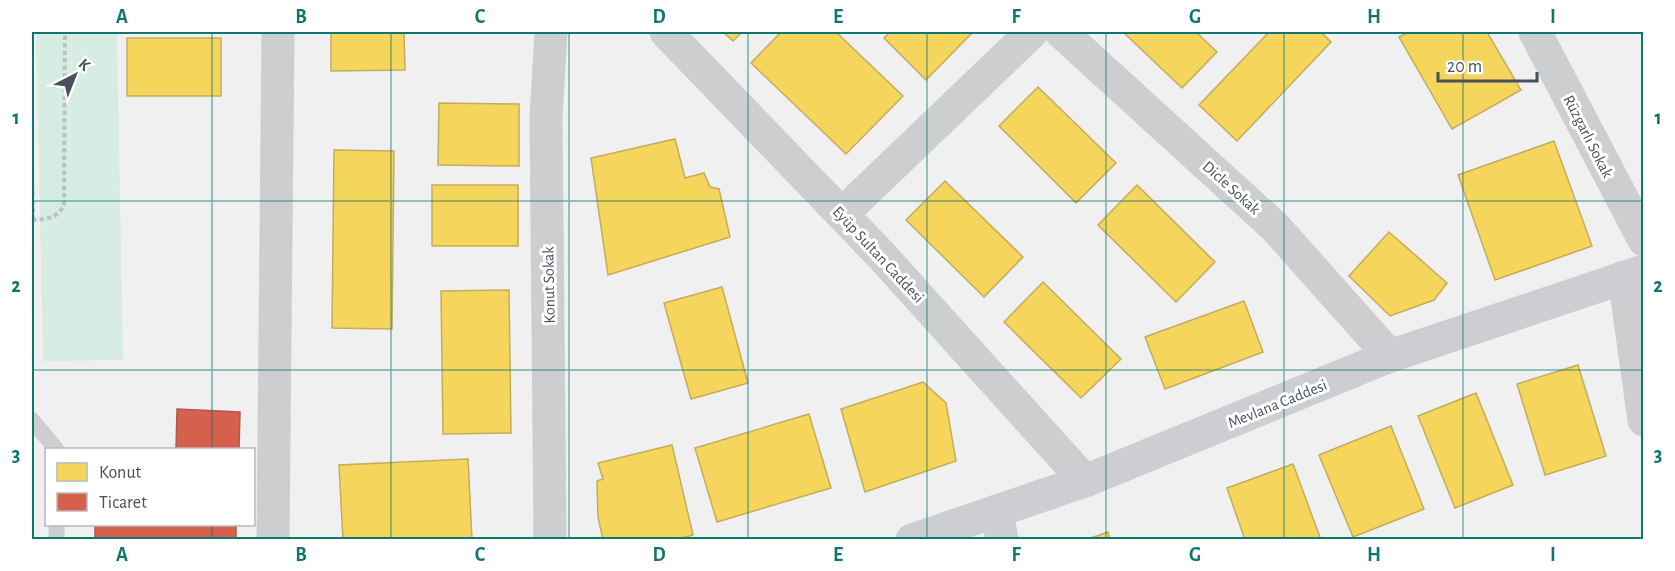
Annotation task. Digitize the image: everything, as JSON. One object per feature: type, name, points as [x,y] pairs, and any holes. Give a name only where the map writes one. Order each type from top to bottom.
[{"type":"street","points":[[273,540],[278,32]]},
{"type":"street","name":"Konut Sokak","points":[[550,540],[546,117],[551,32]]},
{"type":"street","name":"Eyüp Sultan Caddesi","points":[[666,32],[842,214],[1086,481]]},
{"type":"street","points":[[842,214],[1032,32]]},
{"type":"street","name":"Dicle Sokak","points":[[1061,32],[1275,227],[1390,356]]},
{"type":"street","name":"Rüzgarlı Sokak","points":[[1535,32],[1644,240]]},
{"type":"street","points":[[1634,274],[1644,420]]},
{"type":"street","name":"Mevlana Caddesi","points":[[912,540],[1000,525],[1086,481],[1390,356],[1634,274]]},
{"type":"lane","points":[[32,420],[55,448]]},
{"type":"path","points":[[32,155],[32,219],[51,219],[61,212],[64,205],[65,32]]},
{"type":"green space","points":[[36,32],[117,32],[123,360],[43,361]]},
{"type":"building: Konut","points":[[331,32],[404,32],[405,70],[331,71]]},
{"type":"building: Konut","points":[[723,32],[742,32],[733,41]]},
{"type":"building: Konut","points":[[781,32],[836,32],[903,96],[846,154],[751,63]]},
{"type":"building: Konut","points":[[890,32],[973,32],[926,80],[884,38]]},
{"type":"building: Konut","points":[[1123,32],[1196,32],[1217,52],[1182,88]]},
{"type":"building: Konut","points":[[1269,32],[1321,32],[1331,42],[1237,141],[1199,105]]},
{"type":"building: Konut","points":[[1409,32],[1487,32],[1521,90],[1452,129],[1399,37]]},
{"type":"building: Konut","points":[[127,38],[221,38],[221,96],[127,96]]},
{"type":"building: Konut","points":[[1038,87],[1116,163],[1076,203],[999,126]]},
{"type":"building: Konut","points":[[439,103],[519,104],[519,166],[438,165]]},
{"type":"building: Konut","points":[[675,139],[685,178],[704,173],[710,187],[719,189],[730,237],[608,275],[591,158]]},
{"type":"building: Konut","points":[[1554,141],[1592,246],[1495,280],[1458,175]]},
{"type":"building: Konut","points":[[334,150],[394,151],[392,329],[332,328]]},
{"type":"building: Konut","points":[[945,181],[1023,257],[984,297],[906,220]]},
{"type":"building: Konut","points":[[432,185],[518,185],[518,246],[432,246]]},
{"type":"building: Konut","points":[[1137,185],[1215,262],[1176,302],[1098,225]]},
{"type":"building: Konut","points":[[1389,232],[1447,283],[1434,300],[1390,316],[1349,276]]},
{"type":"building: Konut","points":[[1043,282],[1121,359],[1081,398],[1004,322]]},
{"type":"building: Konut","points":[[722,287],[748,383],[691,399],[664,303]]},
{"type":"building: Konut","points":[[509,290],[511,433],[443,434],[441,291]]},
{"type":"building: Konut","points":[[1244,301],[1263,352],[1165,389],[1145,337]]},
{"type":"building: Konut","points":[[1578,365],[1606,456],[1545,475],[1517,384]]},
{"type":"building: Konut","points":[[923,382],[946,403],[956,461],[865,492],[841,409]]},
{"type":"building: Konut","points":[[1476,393],[1513,485],[1455,508],[1418,416]]},
{"type":"building: Konut","points":[[809,414],[831,488],[717,522],[695,448]]},
{"type":"building: Konut","points":[[1391,426],[1424,509],[1353,537],[1319,455]]},
{"type":"building: Konut","points":[[672,445],[693,535],[674,540],[603,540],[598,517],[597,481],[603,479],[598,463]]},
{"type":"building: Konut","points":[[468,459],[472,540],[343,540],[339,465]]},
{"type":"building: Konut","points":[[1293,464],[1321,540],[1245,540],[1227,488]]},
{"type":"building: Konut","points":[[1108,532],[1110,540],[1085,540]]},
{"type":"building: Ticaret","points":[[177,409],[240,412],[239,448],[176,448]]},
{"type":"building: Ticaret","points":[[95,526],[236,526],[236,540],[95,540]]}]
